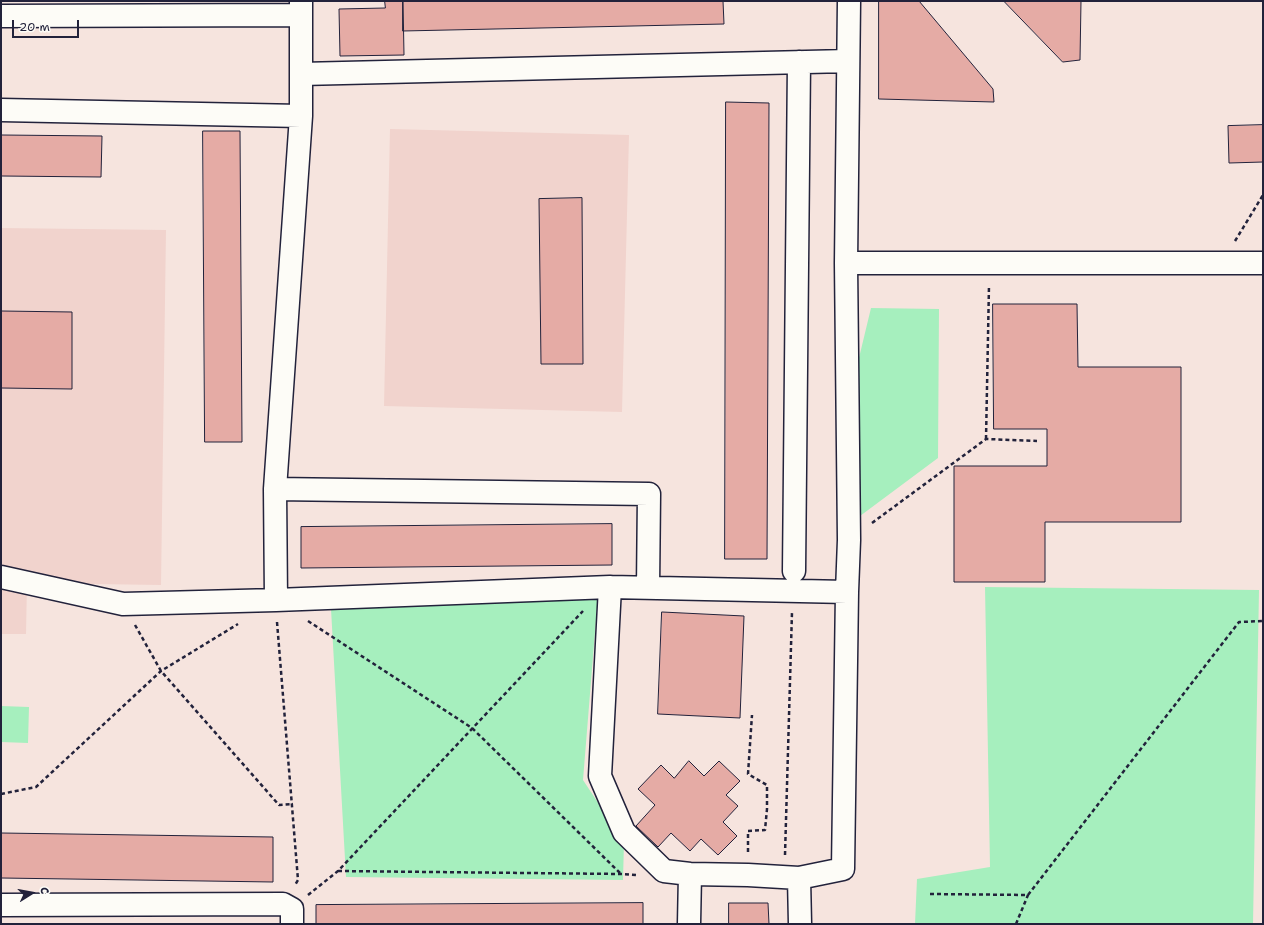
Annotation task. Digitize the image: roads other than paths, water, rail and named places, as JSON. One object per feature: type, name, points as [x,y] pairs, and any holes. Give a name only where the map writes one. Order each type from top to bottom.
[{"type":"street","points":[[610,587],[600,776],[624,832],[664,871],[690,874],[748,875],[792,878],[843,869],[849,540],[846,263],[849,1]]},
{"type":"street","points":[[1,16],[301,8],[301,116],[275,489],[276,600]]},
{"type":"street","points":[[301,74],[848,61]]},
{"type":"street","points":[[794,581],[799,62]]},
{"type":"street","points":[[1,110],[301,116]]},
{"type":"street","points":[[846,263],[1263,263]]},
{"type":"street","points":[[275,489],[650,494],[648,588]]},
{"type":"street","points":[[1,577],[123,604],[276,600],[610,587],[648,588],[794,581],[847,592]]},
{"type":"street","points":[[689,924],[690,874]]},
{"type":"street","points":[[792,878],[800,924]]},
{"type":"street","points":[[1,905],[289,912]]}]
